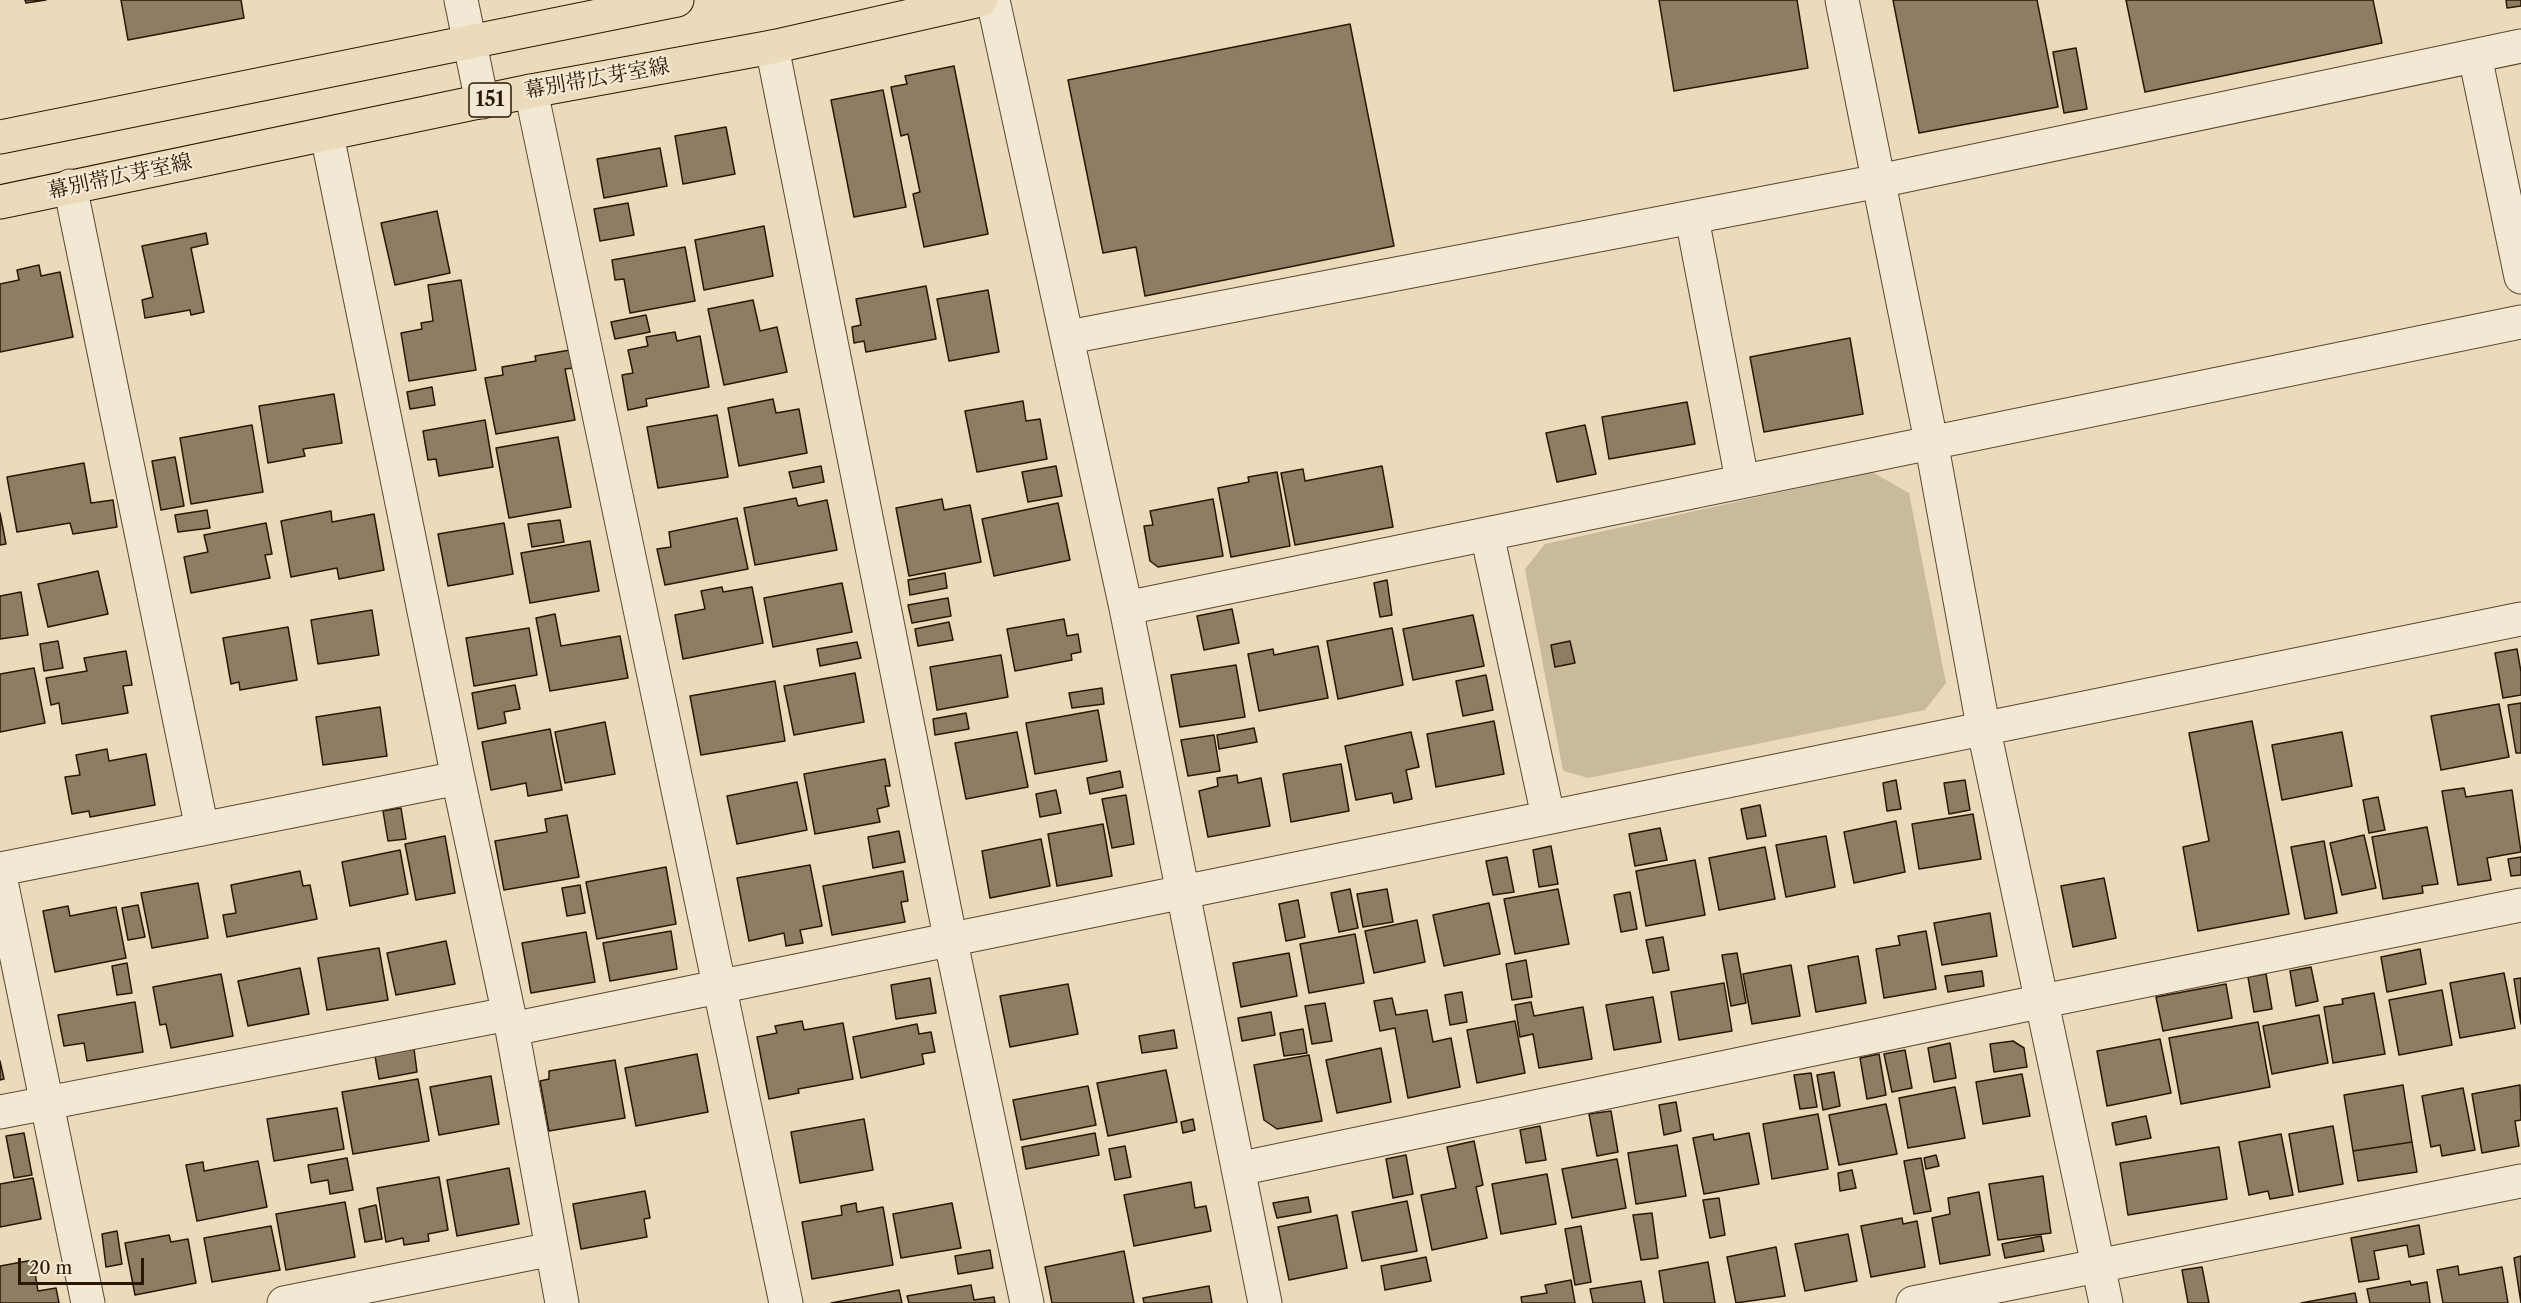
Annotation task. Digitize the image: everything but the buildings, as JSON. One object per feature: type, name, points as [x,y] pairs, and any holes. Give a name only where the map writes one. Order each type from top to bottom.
[{"type":"main road","points":[[0,137],[677,0]]},
{"type":"main road","name":"幕別帯広芽室線","points":[[0,202],[531,91],[772,47],[981,0]]},
{"type":"street","points":[[461,0],[482,102]]},
{"type":"street","points":[[993,0],[1069,338],[1126,608],[1265,1303]]},
{"type":"street","points":[[1842,0],[1931,441],[1983,726],[2106,1303]]},
{"type":"street","points":[[1069,338],[1878,181],[2521,46]]},
{"type":"street","points":[[772,47],[951,942],[1027,1303]]},
{"type":"street","points":[[2475,56],[2521,276]]},
{"type":"street","points":[[531,91],[786,1303]]},
{"type":"street","points":[[327,135],[510,1022],[562,1303]]},
{"type":"street","points":[[70,186],[202,829]]},
{"type":"street","points":[[1692,218],[1742,480]]},
{"type":"street","points":[[1126,608],[1931,441],[2521,322]]},
{"type":"street","points":[[1487,534],[1548,816]]},
{"type":"street","points":[[0,1112],[510,1022],[721,988],[1182,895],[1983,726],[2521,619]]},
{"type":"street","points":[[0,869],[458,778]]},
{"type":"street","points":[[0,876],[87,1303]]},
{"type":"street","points":[[1238,1169],[2043,1001],[2521,905]]},
{"type":"street","points":[[1913,1303],[2098,1264],[2521,1181]]},
{"type":"street","points":[[284,1303],[552,1250]]},
{"type":"shaded area","points":[[1872,472],[1909,493],[1946,683],[1925,710],[1588,778],[1563,771],[1525,569],[1545,544]]}]
